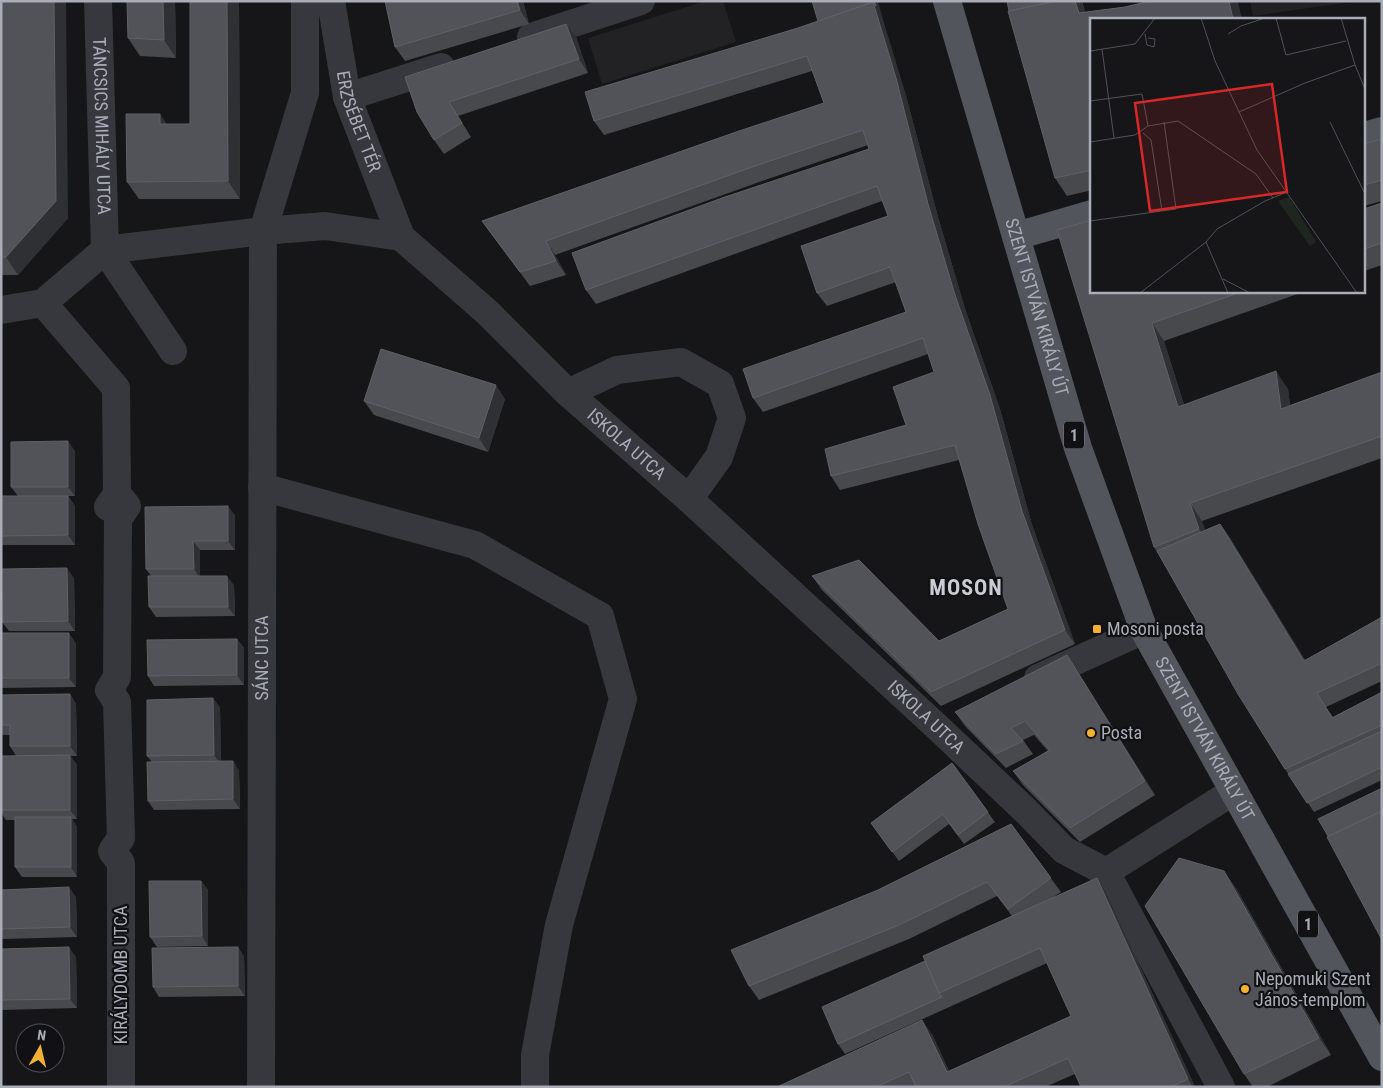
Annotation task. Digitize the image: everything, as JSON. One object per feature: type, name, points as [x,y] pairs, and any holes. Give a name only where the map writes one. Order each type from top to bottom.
[{"type":"main road","name":"SZENT ISTVÁN KIRÁLY ÚT","points":[[947,1],[1078,448],[1144,630],[1382,1057]]},
{"type":"main road","points":[[1366,135],[1382,131]]},
{"type":"main road","points":[[1016,236],[1090,215]]},
{"type":"street","name":"TÁNCSICS MIHÁLY UTCA","points":[[98,1],[105,250]]},
{"type":"street","points":[[263,231],[306,93],[305,1]]},
{"type":"street","name":"ERZSÉBET TÉR","points":[[332,1],[347,97],[401,237],[487,312],[568,393]]},
{"type":"street","points":[[508,44],[641,1]]},
{"type":"street","points":[[347,97],[461,60]]},
{"type":"street","points":[[1,310],[42,303],[105,250],[263,231],[325,226],[401,237]]},
{"type":"street","name":"SÁNC UTCA","points":[[261,1087],[263,231]]},
{"type":"street","points":[[105,250],[173,352]]},
{"type":"street","name":"KIRÁLYDOMB UTCA","points":[[42,303],[116,388],[118,506],[117,689],[121,850],[121,1087]]},
{"type":"street","points":[[568,393],[617,370],[681,362],[720,384],[732,418],[719,457],[689,499]]},
{"type":"street","name":"ISKOLA UTCA","points":[[568,393],[689,499],[934,724],[1026,811],[1064,850],[1106,872]]},
{"type":"street","points":[[262,487],[474,545],[600,616],[623,699],[558,925],[534,1055],[534,1087]]},
{"type":"street","points":[[1013,689],[1144,630]]},
{"type":"street","points":[[934,724],[960,713]]},
{"type":"street","points":[[1220,1087],[1106,872],[1234,791]]},
{"type":"shaded area","points":[[706,1],[723,1],[736,42],[602,84],[588,38]]},
{"type":"shaded area","points":[[1250,1],[1358,1],[1253,16]]},
{"type":"building","points":[[1,1],[54,1],[56,201],[6,257],[1,257]]},
{"type":"building","points":[[127,1],[163,1],[164,40],[128,38]]},
{"type":"building","points":[[190,1],[227,1],[228,181],[127,182],[126,114],[160,114],[160,124],[190,124]]},
{"type":"building","points":[[385,1],[517,1],[520,10],[395,47]]},
{"type":"building","points":[[812,1],[874,1],[876,6],[873,2],[818,21]]},
{"type":"building","points":[[1007,1],[1057,1],[1009,11]]},
{"type":"building","points":[[1057,1],[1075,1],[1079,13],[1125,7],[1150,1],[1229,1],[1233,18],[1090,18],[1090,170],[1055,178],[1008,11]]},
{"type":"building","points":[[873,2],[896,78],[928,204],[955,295],[990,395],[1022,511],[1065,630],[931,692],[812,576],[859,560],[939,641],[1008,609],[978,524],[955,445],[831,476],[825,449],[906,425],[893,387],[934,372],[923,338],[753,398],[743,369],[906,312],[890,267],[817,293],[801,246],[888,216],[877,186],[586,290],[572,253],[722,198],[869,149],[863,130],[752,167],[546,241],[556,261],[520,272],[482,221],[824,103],[807,56],[594,121],[585,92],[798,28]]},
{"type":"building","points":[[566,24],[579,59],[449,102],[462,123],[434,140],[417,112],[405,77]]},
{"type":"building","points":[[1382,139],[1382,180],[1366,184],[1366,143]]},
{"type":"building","points":[[1382,203],[1382,243],[1366,248],[1366,208]]},
{"type":"building","points":[[1090,221],[1090,292],[1241,292],[1152,323],[1178,407],[1276,371],[1281,409],[1382,372],[1382,436],[1190,503],[1199,529],[1154,547],[1057,230]]},
{"type":"building","points":[[381,349],[496,385],[479,438],[364,401]]},
{"type":"building","points":[[68,441],[68,487],[11,487],[11,442]]},
{"type":"building","points":[[1,496],[68,496],[68,535],[1,536]]},
{"type":"building","points":[[228,506],[228,541],[193,541],[194,569],[146,569],[145,507]]},
{"type":"building","points":[[1220,524],[1304,661],[1382,617],[1382,663],[1317,693],[1332,718],[1382,692],[1382,725],[1285,769],[1238,694],[1157,551]]},
{"type":"building","points":[[67,568],[68,621],[2,622],[1,569]]},
{"type":"building","points":[[148,576],[227,576],[228,607],[149,607]]},
{"type":"building","points":[[1,633],[69,633],[69,678],[1,678]]},
{"type":"building","points":[[237,639],[237,675],[148,676],[147,640]]},
{"type":"building","points":[[1067,655],[1145,781],[1070,828],[1013,771],[1050,750],[1025,721],[1011,728],[1023,741],[996,754],[955,712]]},
{"type":"building","points":[[70,694],[70,746],[10,746],[10,725],[1,725],[1,695]]},
{"type":"building","points":[[213,698],[214,755],[147,756],[147,700]]},
{"type":"building","points":[[1382,731],[1382,767],[1307,803],[1288,774]]},
{"type":"building","points":[[70,755],[70,810],[1,810],[1,756]]},
{"type":"building","points":[[233,761],[233,799],[148,801],[147,762]]},
{"type":"building","points":[[952,763],[988,812],[958,835],[943,814],[892,852],[871,823]]},
{"type":"building","points":[[1382,788],[1382,811],[1328,836],[1318,819]]},
{"type":"building","points":[[1382,811],[1382,940],[1327,837]]},
{"type":"building","points":[[15,817],[71,817],[71,867],[15,867]]},
{"type":"building","points":[[1011,824],[1051,878],[1008,909],[987,882],[899,925],[749,986],[731,950],[878,890]]},
{"type":"building","name":"Nepomuki Szent János-templom","points":[[1179,858],[1224,871],[1319,1038],[1244,1074],[1145,906]]},
{"type":"building","points":[[1097,878],[1188,1079],[1171,1087],[1081,1087],[1068,1058],[1004,1087],[916,1087],[909,1072],[876,1087],[777,1087],[922,1020],[947,1072],[1071,1016],[1040,948],[939,993],[923,956]]},
{"type":"building","points":[[149,881],[201,881],[202,936],[150,937]]},
{"type":"building","points":[[69,887],[70,927],[1,929],[1,890]]},
{"type":"building","points":[[69,947],[70,999],[1,1000],[1,949]]},
{"type":"building","points":[[238,947],[238,986],[153,987],[152,948]]},
{"type":"building","points":[[925,961],[942,997],[838,1044],[822,1007]]},
{"type":"place","name":"Mosoni posta","points":[[1097,629]]},
{"type":"place","name":"Posta","points":[[1091,733]]},
{"type":"place","name":"Nepomuki Szent János-templom","points":[[1245,989]]},
{"type":"district","name":"MOSON","points":[[966,587]]}]
